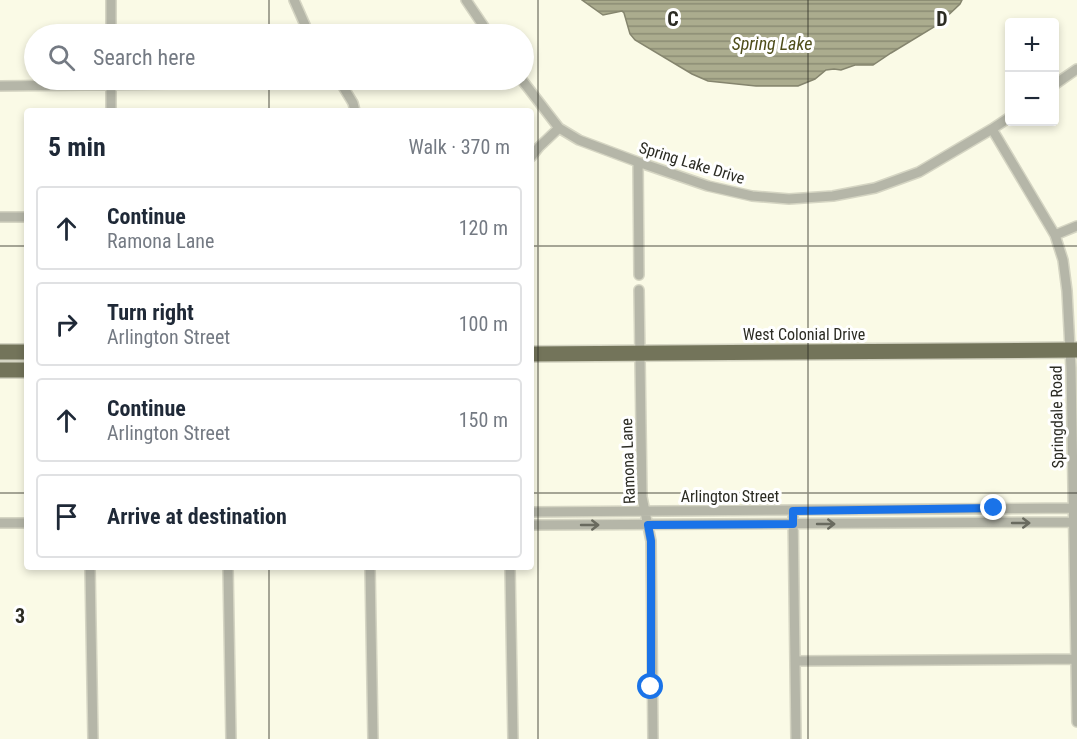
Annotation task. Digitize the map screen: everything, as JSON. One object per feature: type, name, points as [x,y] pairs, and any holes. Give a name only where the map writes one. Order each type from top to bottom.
[{"type":"highway","name":"West Colonial Drive","points":[[534,354],[1074,350]]},
{"type":"highway","points":[[0,352],[24,352]]},
{"type":"highway","points":[[0,370],[24,370]]},
{"type":"street","points":[[111,0],[111,24]]},
{"type":"street","points":[[294,0],[305,24]]},
{"type":"street","points":[[466,0],[482,24]]},
{"type":"street","points":[[1059,82],[1077,69]]},
{"type":"street","points":[[0,86],[24,85]]},
{"type":"street","points":[[111,90],[111,108]]},
{"type":"street","points":[[345,90],[354,108]]},
{"type":"street","name":"Spring Lake Drive","points":[[530,90],[559,128],[579,140],[708,186],[752,196],[789,199],[833,196],[874,188],[919,172],[1005,120]]},
{"type":"street","points":[[534,153],[559,128]]},
{"type":"street","name":"Springdale Road","points":[[992,129],[1055,235],[1063,260],[1074,350],[1077,722]]},
{"type":"street","points":[[638,162],[639,275]]},
{"type":"street","points":[[0,217],[24,217]]},
{"type":"street","points":[[1055,235],[1077,226]]},
{"type":"street","name":"Ramona Lane","points":[[639,290],[642,497],[651,541],[653,739]]},
{"type":"street","name":"Arlington Street","points":[[534,512],[1074,508]]},
{"type":"street","points":[[793,511],[796,739]]},
{"type":"street","name":"Arlington Street","points":[[534,525],[1074,522]]},
{"type":"street","points":[[0,523],[24,523]]},
{"type":"street","points":[[90,570],[93,739]]},
{"type":"street","points":[[228,570],[231,739]]},
{"type":"street","points":[[370,570],[373,739]]},
{"type":"street","points":[[510,570],[513,739]]},
{"type":"street","points":[[795,661],[1076,659]]},
{"type":"water","name":"Spring Lake","points":[[582,0],[962,0],[939,24],[873,65],[855,65],[841,70],[826,70],[815,79],[798,86],[756,86],[708,81],[692,74],[635,40],[630,34],[622,11],[603,15]]},
{"type":"route","points":[[651,687],[651,541],[648,525],[793,524],[793,511],[994,508]]}]
